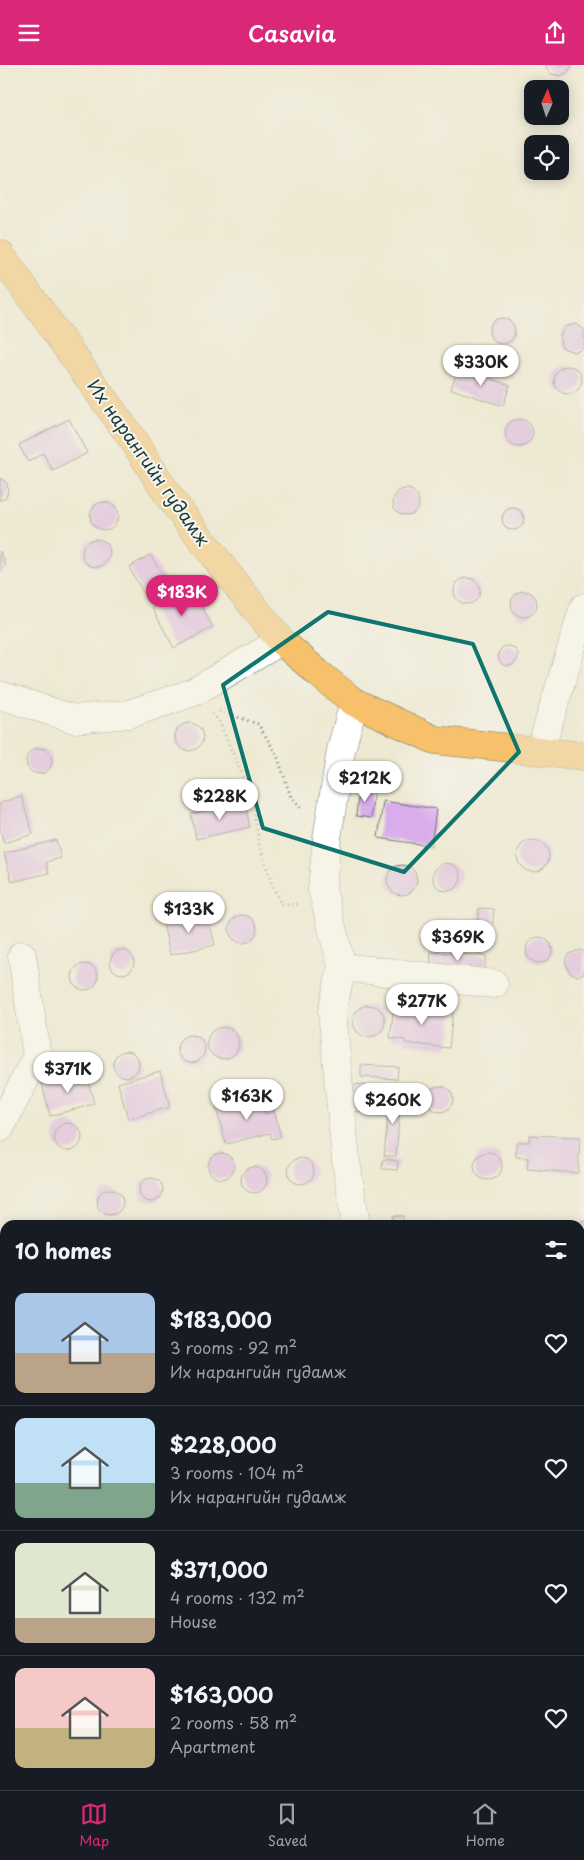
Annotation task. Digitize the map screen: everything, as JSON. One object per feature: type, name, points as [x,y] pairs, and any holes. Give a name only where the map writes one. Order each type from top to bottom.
[{"type":"main road","name":"Их нарангийн гудамж","points":[[0,254],[135,443],[170,498],[281,641],[354,702],[435,740],[584,756]]},
{"type":"street","points":[[540,751],[584,607]]},
{"type":"street","points":[[0,695],[74,719],[129,714],[200,700],[281,641]]},
{"type":"street","points":[[354,702],[341,750],[327,838],[322,889],[342,967],[332,1012],[346,1161],[355,1220]]},
{"type":"street","points":[[0,1128],[37,1056],[22,955]]},
{"type":"street","points":[[342,967],[494,984]]},
{"type":"path","points":[[200,700],[258,724],[277,755],[291,797]]},
{"type":"path","points":[[200,700],[219,721],[252,798],[259,844],[273,887],[281,904],[296,905],[322,889]]},
{"type":"highlighted area","points":[[328,612],[473,644],[519,752],[404,872],[263,828],[223,685]]},
{"type":"building","points":[[545,65],[572,65],[568,72],[560,76],[551,74]]},
{"type":"building","points":[[502,318],[511,322],[515,331],[511,340],[502,344],[493,340],[489,331],[493,322]]},
{"type":"building","points":[[576,324],[584,329],[584,347],[574,352],[561,346],[560,336],[564,328]]},
{"type":"building","points":[[568,366],[578,370],[582,380],[578,390],[568,394],[558,390],[554,380],[558,370]]},
{"type":"building","points":[[458,368],[510,385],[503,406],[451,389]]},
{"type":"building","points":[[69,419],[87,453],[53,471],[43,453],[28,462],[19,445]]},
{"type":"building","points":[[519,419],[529,423],[533,433],[529,443],[519,447],[509,443],[505,433],[509,423]]},
{"type":"building","points":[[0,478],[7,483],[8,490],[6,497],[0,501]]},
{"type":"building","points":[[406,489],[415,493],[419,502],[415,511],[406,515],[397,511],[393,502],[397,493]]},
{"type":"building","points":[[104,502],[114,506],[118,516],[114,526],[104,530],[94,526],[90,516],[94,506]]},
{"type":"building","points":[[513,508],[521,511],[524,519],[521,527],[513,530],[505,527],[502,519],[505,511]]},
{"type":"building","points":[[96,539],[106,543],[110,553],[106,563],[96,567],[86,563],[82,553],[86,543]]},
{"type":"building","points":[[0,551],[5,566],[0,573]]},
{"type":"building","points":[[150,555],[168,582],[146,598],[129,567]]},
{"type":"building","points":[[467,578],[476,582],[480,591],[476,600],[467,604],[458,600],[454,591],[458,582]]},
{"type":"building","points":[[191,587],[213,627],[174,648],[152,608]]},
{"type":"building","points":[[524,591],[533,595],[537,604],[533,613],[524,617],[515,613],[511,604],[515,595]]},
{"type":"building","points":[[504,646],[512,646],[518,652],[518,660],[512,666],[504,666],[498,660],[498,652]]},
{"type":"building","points":[[189,723],[199,727],[203,737],[199,747],[189,751],[179,747],[175,737],[179,727]]},
{"type":"building","points":[[39,748],[48,752],[52,761],[48,770],[39,774],[30,770],[26,761],[30,752]]},
{"type":"building","points":[[359,787],[374,789],[371,818],[356,816]]},
{"type":"building","points":[[21,796],[33,834],[4,843],[0,830],[0,803]]},
{"type":"building","points":[[383,801],[436,809],[431,846],[378,838]]},
{"type":"building","points":[[245,803],[250,827],[196,839],[191,814]]},
{"type":"building","points":[[56,840],[61,858],[46,862],[49,873],[12,882],[4,853]]},
{"type":"building","points":[[533,840],[539,841],[544,845],[548,850],[548,862],[544,867],[539,871],[533,872],[527,871],[522,867],[518,862],[517,856],[518,850],[522,845],[527,841]]},
{"type":"building","points":[[447,863],[457,867],[461,877],[457,887],[447,891],[437,887],[433,877],[437,867]]},
{"type":"building","points":[[402,865],[413,869],[417,880],[413,891],[402,895],[391,891],[387,880],[391,869]]},
{"type":"building","points":[[479,908],[494,909],[492,929],[477,927]]},
{"type":"building","points":[[207,913],[215,945],[170,955],[163,923]]},
{"type":"building","points":[[243,915],[253,919],[257,929],[253,939],[243,943],[233,939],[229,929],[233,919]]},
{"type":"building","points":[[539,937],[548,941],[552,950],[548,959],[539,963],[530,959],[526,950],[530,941]]},
{"type":"building","points":[[122,950],[127,951],[133,957],[133,967],[127,973],[122,974],[117,973],[111,967],[110,962],[111,957],[117,951]]},
{"type":"building","points":[[580,950],[584,952],[584,974],[577,976],[569,972],[565,961],[568,954]]},
{"type":"building","points":[[431,952],[486,956],[484,972],[430,968]]},
{"type":"building","points":[[85,964],[94,968],[98,977],[94,986],[85,990],[76,986],[72,977],[76,968]]},
{"type":"building","points":[[369,1005],[380,1010],[385,1021],[380,1032],[369,1037],[358,1032],[353,1021],[358,1010]]},
{"type":"building","points":[[394,1006],[453,1011],[449,1048],[405,1043],[405,1040],[390,1038]]},
{"type":"building","points":[[223,1027],[229,1028],[234,1032],[238,1037],[238,1049],[234,1054],[229,1058],[223,1059],[217,1058],[212,1054],[208,1049],[207,1043],[208,1037],[212,1032],[217,1028]]},
{"type":"building","points":[[191,1035],[201,1039],[205,1049],[201,1059],[191,1063],[181,1059],[177,1049],[181,1039]]},
{"type":"building","points":[[126,1051],[135,1055],[139,1064],[135,1073],[126,1077],[117,1073],[113,1064],[117,1055]]},
{"type":"building","points":[[361,1065],[398,1067],[397,1079],[361,1077]]},
{"type":"building","points":[[160,1071],[170,1107],[128,1119],[118,1083]]},
{"type":"building","points":[[86,1072],[94,1104],[50,1116],[42,1083]]},
{"type":"building","points":[[358,1084],[367,1086],[373,1092],[374,1097],[371,1106],[364,1112],[354,1111],[350,1087]]},
{"type":"building","points":[[440,1086],[449,1090],[453,1099],[449,1108],[440,1112],[431,1108],[427,1099],[431,1090]]},
{"type":"building","points":[[390,1093],[401,1094],[396,1156],[384,1156]]},
{"type":"building","points":[[260,1097],[265,1114],[274,1111],[281,1137],[272,1139],[270,1133],[226,1144],[216,1108]]},
{"type":"building","points":[[68,1123],[78,1127],[82,1137],[78,1147],[68,1151],[58,1147],[54,1137],[58,1127]]},
{"type":"building","points":[[529,1135],[580,1137],[578,1173],[527,1169],[528,1158],[516,1157],[516,1142],[529,1142]]},
{"type":"building","points":[[488,1152],[498,1156],[502,1166],[498,1176],[488,1180],[478,1176],[474,1166],[478,1156]]},
{"type":"building","points":[[221,1153],[230,1157],[234,1166],[230,1175],[221,1179],[212,1175],[208,1166],[212,1157]]},
{"type":"building","points":[[301,1158],[310,1162],[314,1171],[310,1180],[301,1184],[292,1180],[288,1171],[292,1162]]},
{"type":"building","points":[[383,1159],[398,1161],[397,1170],[382,1169]]},
{"type":"building","points":[[254,1167],[263,1171],[267,1180],[263,1189],[254,1193],[245,1189],[241,1180],[245,1171]]},
{"type":"building","points":[[151,1178],[160,1181],[163,1190],[160,1199],[151,1202],[142,1199],[139,1190],[142,1181]]},
{"type":"building","points":[[110,1189],[119,1193],[123,1202],[119,1211],[110,1215],[101,1211],[97,1202],[101,1193]]},
{"type":"building","points":[[393,1216],[403,1216],[403,1220],[393,1220]]}]
